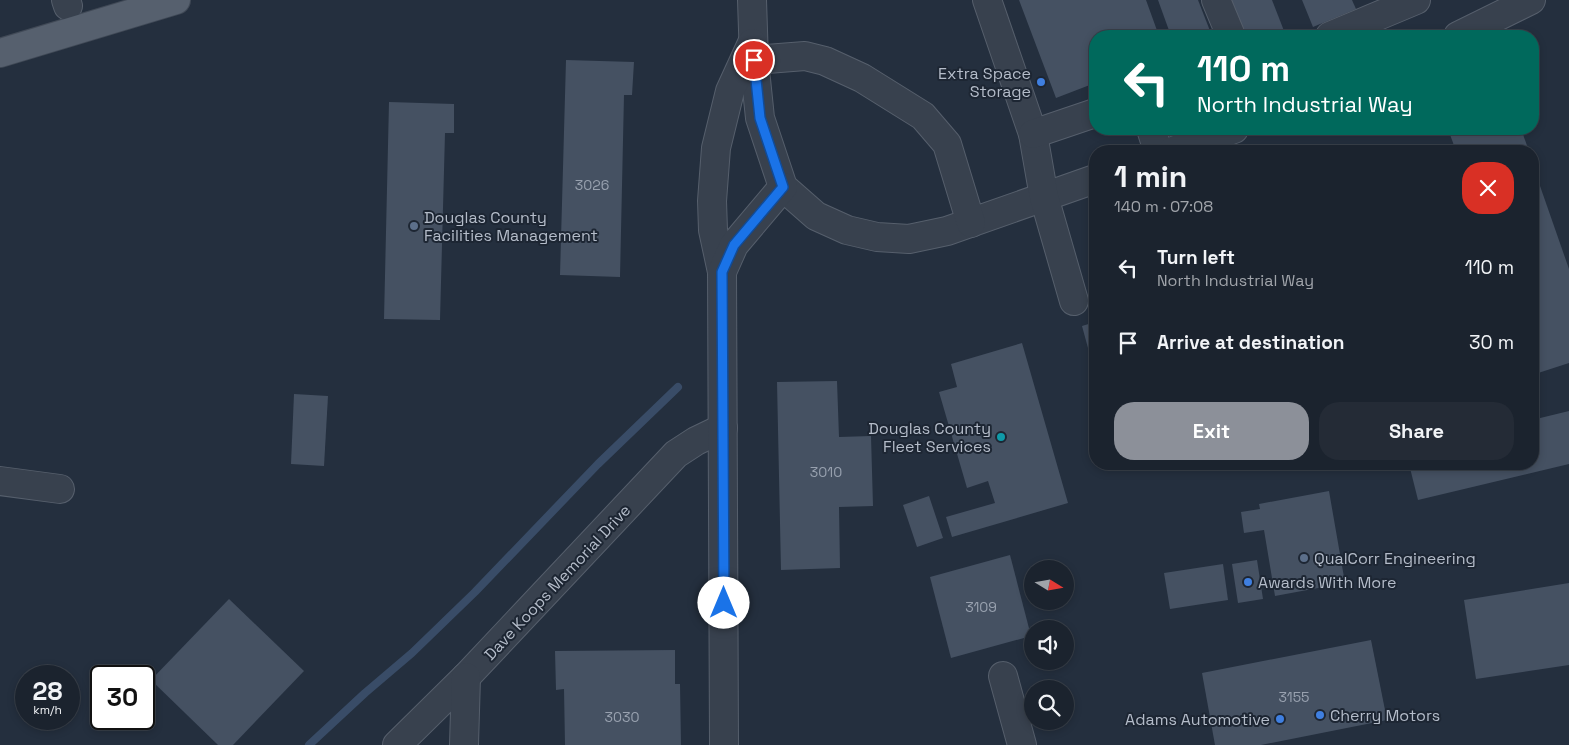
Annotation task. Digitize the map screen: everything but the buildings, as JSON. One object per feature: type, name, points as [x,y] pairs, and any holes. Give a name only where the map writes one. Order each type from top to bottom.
[{"type":"main road","points":[[0,53],[176,0]]},
{"type":"street","points":[[752,0],[760,118],[783,187],[816,216],[847,230],[877,237],[909,239],[947,231],[1089,181]]},
{"type":"street","points":[[987,0],[1033,134],[1044,197],[1074,301]]},
{"type":"street","points":[[1216,0],[1228,30]]},
{"type":"street","points":[[1344,30],[1416,0]]},
{"type":"street","points":[[1469,30],[1515,4]]},
{"type":"street","points":[[754,50],[825,60],[862,78],[923,116],[947,144],[971,223]]},
{"type":"street","points":[[724,745],[722,272],[713,221],[716,148],[730,91],[754,50]]},
{"type":"street","points":[[1033,134],[1089,115]]},
{"type":"street","points":[[1190,145],[1217,135]]},
{"type":"street","points":[[722,272],[734,245],[783,187]]},
{"type":"street","name":"Dave Koops Memorial Drive","points":[[397,745],[466,678],[676,454],[696,441],[723,428]]},
{"type":"street","points":[[0,481],[60,489]]},
{"type":"street","points":[[1003,676],[1022,745]]},
{"type":"street","points":[[464,745],[466,678]]},
{"type":"waterway","points":[[309,745],[412,653],[475,592],[598,464],[678,387]]},
{"type":"place","name":"Extra Space Storage","points":[[1041,82]]},
{"type":"place","name":"Douglas County Facilities Management","points":[[414,226]]},
{"type":"place","name":"Douglas County Fleet Services","points":[[1001,437]]},
{"type":"place","name":"QualCorr Engineering","points":[[1304,558]]},
{"type":"place","name":"Awards With More","points":[[1248,582]]},
{"type":"place","name":"Cherry Motors","points":[[1320,715]]},
{"type":"place","name":"Adams Automotive","points":[[1280,719]]},
{"type":"route","points":[[724,603],[722,272],[734,245],[748,226],[783,187],[760,118],[754,60]]}]
